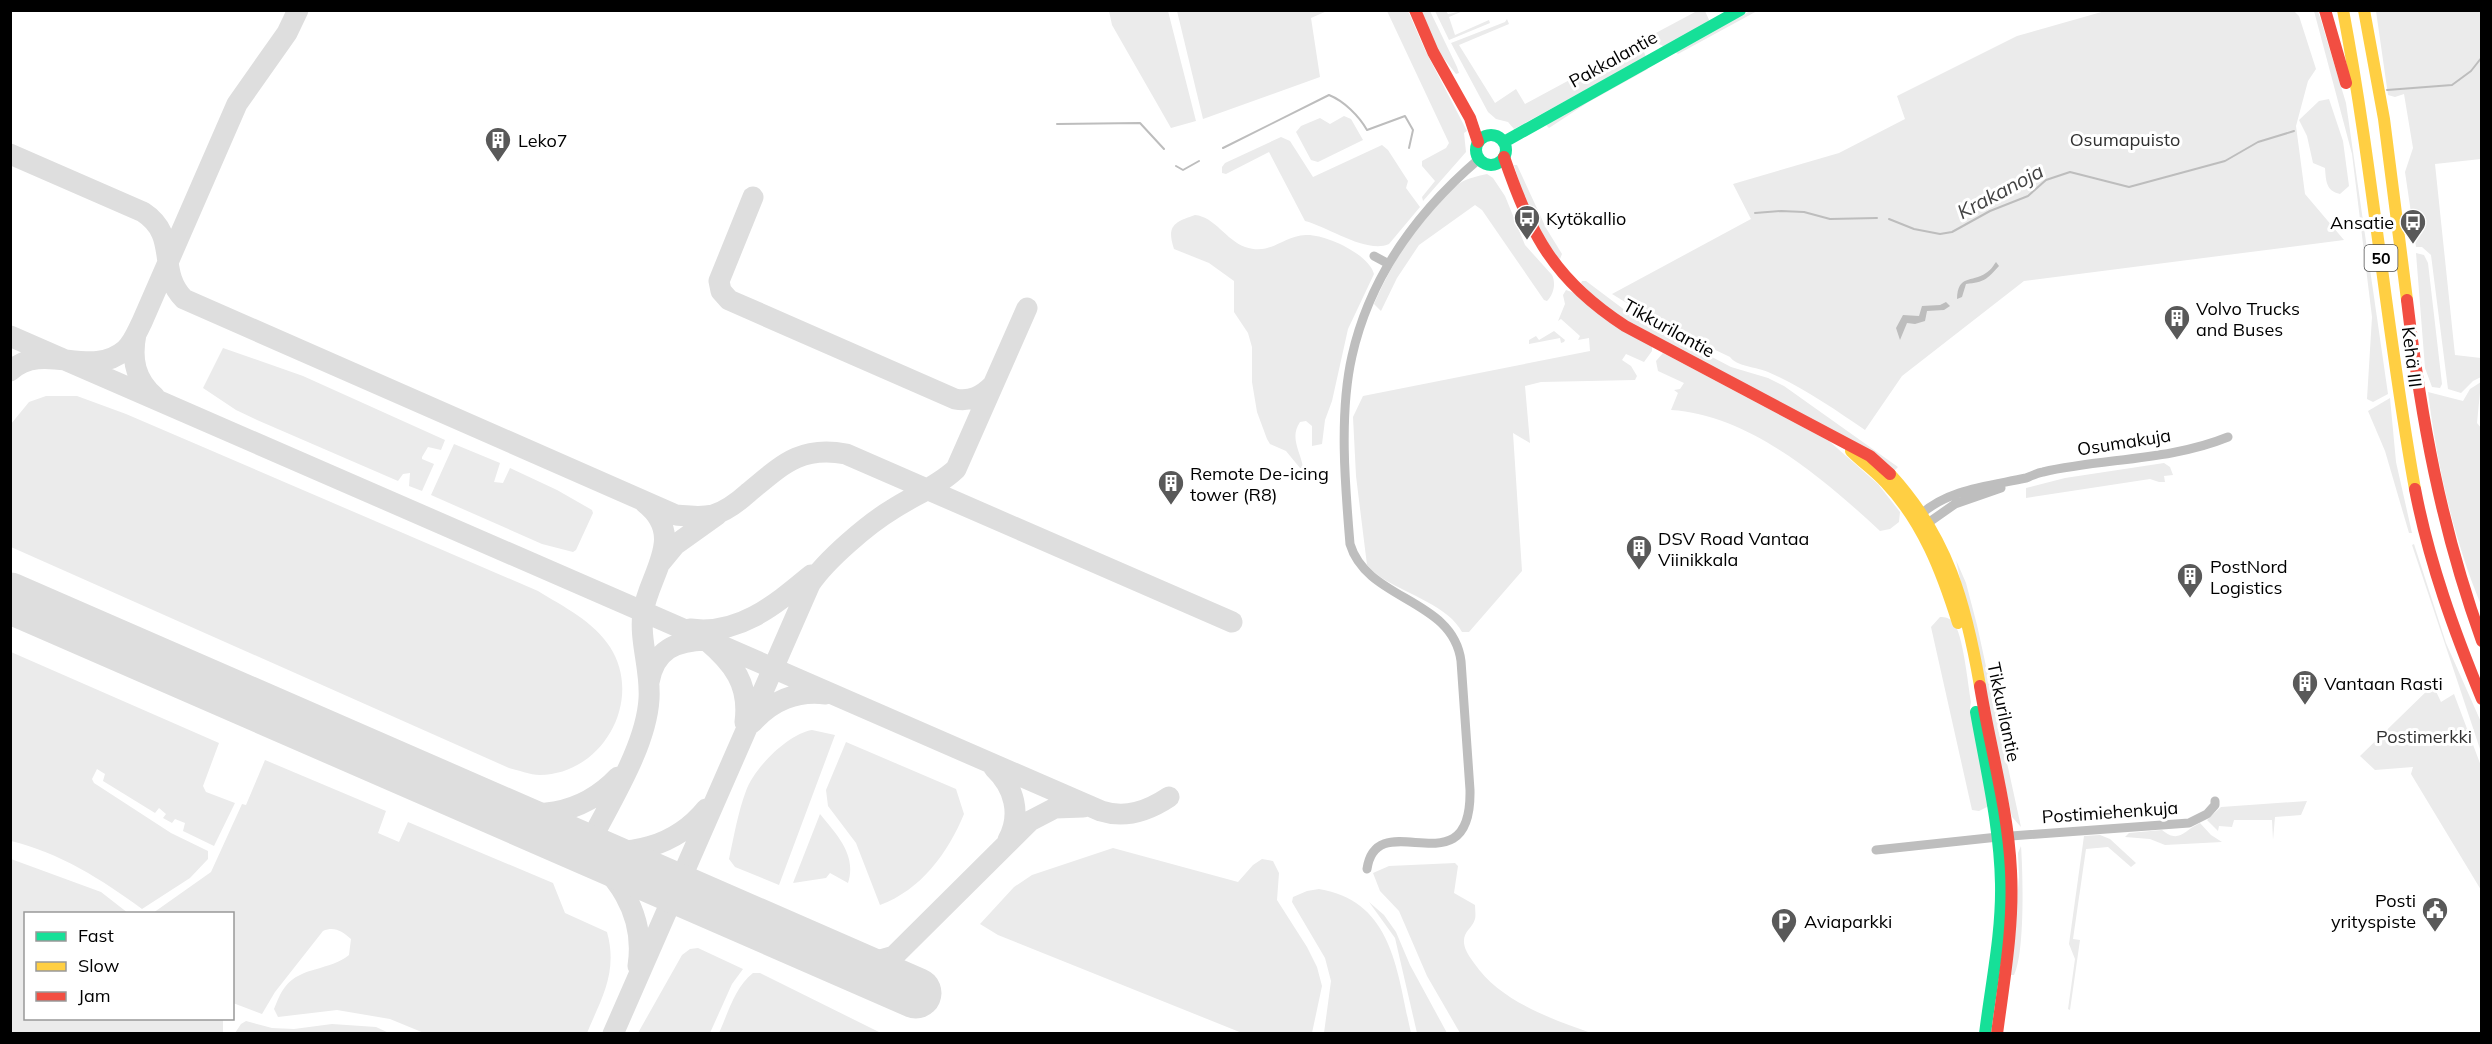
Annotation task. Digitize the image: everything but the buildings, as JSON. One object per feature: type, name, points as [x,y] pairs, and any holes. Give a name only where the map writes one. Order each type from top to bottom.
[{"type":"main road","points":[[1415,10],[1433,52],[1470,118],[1473,133],[1478,142]]},
{"type":"main road","name":"Pakkalantie","points":[[1504,141],[1740,10]]},
{"type":"main road","points":[[2325,10],[2364,144]]},
{"type":"main road","name":"Kehä III","points":[[2343,10],[2415,494],[2433,563],[2481,699]]},
{"type":"main road","name":"Kehä III","points":[[2364,10],[2383,116],[2422,407],[2436,488],[2450,544],[2481,641]]},
{"type":"main road","points":[[1470,118],[1484,126],[1491,135],[1504,141],[1506,147],[1504,157],[1493,165],[1483,163],[1476,153],[1478,142],[1485,136],[1491,135]]},
{"type":"main road","name":"Tikkurilantie","points":[[1504,157],[1518,198],[1536,236],[1555,265],[1596,307],[1625,326],[1844,443],[1922,521],[1944,575],[1960,627],[2004,836],[2012,895],[2009,947],[1997,1034]]},
{"type":"main road","name":"Tikkurilantie","points":[[1493,165],[1518,198]]},
{"type":"main road","name":"Tikkurilantie","points":[[1985,1034],[2000,912],[2004,836]]},
{"type":"street","points":[[1368,868],[1373,852],[1379,846],[1400,840],[1435,845],[1454,838],[1467,819],[1470,806],[1460,648],[1447,627],[1435,616],[1366,572],[1352,553],[1346,485],[1345,418],[1352,357],[1370,299],[1388,263],[1429,206],[1479,159]]},
{"type":"street","points":[[1374,256],[1388,263]]},
{"type":"street","name":"Osumakuja","points":[[1922,521],[1957,494],[2043,472],[2210,445],[2228,437]]},
{"type":"street","name":"Postimiehenkuja","points":[[1876,850],[2004,836],[2189,823],[2207,813],[2216,804],[2215,801]]},
{"type":"green space","name":"Osumapuisto","points":[[2293,10],[2299,16],[2316,69],[2308,81],[2296,126],[2305,194],[2344,240],[2024,281],[1902,376],[1865,430],[1794,384],[1768,372],[1737,362],[1661,324],[1612,294],[1751,219],[1733,184],[1839,153],[1905,119],[1897,96],[2017,36],[2105,11]]},
{"type":"green space","points":[[1109,11],[1168,11],[1196,121],[1171,128],[1112,25]]},
{"type":"green space","points":[[1177,11],[1327,11],[1311,18],[1320,77],[1203,119]]},
{"type":"green space","points":[[1387,11],[1408,11],[1425,50],[1467,131],[1464,133],[1466,152],[1423,201],[1422,197],[1435,181],[1422,166],[1422,161],[1446,148],[1449,143]]},
{"type":"green space","points":[[1419,11],[1430,11],[1459,73],[1456,74],[1438,51]]},
{"type":"green space","points":[[1435,11],[1446,11],[1448,14],[1463,11],[1449,17],[1455,35],[1489,20],[1490,23],[1449,40]]},
{"type":"green space","points":[[1697,11],[1705,11],[1710,22],[1665,47],[1655,42],[1652,35]]},
{"type":"green space","points":[[1750,11],[1757,11],[1678,54],[1675,52]]},
{"type":"green space","points":[[2314,11],[2318,11],[2346,103],[2388,394],[2373,402],[2367,399],[2372,317],[2352,154]]},
{"type":"green space","points":[[2376,11],[2481,11],[2481,159],[2435,164],[2455,355],[2481,358],[2481,377],[2473,381],[2461,393],[2448,389],[2431,255],[2422,247],[2416,247],[2405,172],[2413,148],[2404,94],[2395,97],[2388,95]]},
{"type":"green space","points":[[1507,19],[1509,24],[1459,45],[1495,103],[1516,89],[1525,104],[1640,42],[1646,57],[1514,129],[1508,122],[1496,119],[1488,112],[1451,43],[1505,22]]},
{"type":"green space","points":[[1646,68],[1648,69],[1587,103],[1549,128],[1546,125]]},
{"type":"green space","points":[[2329,99],[2343,141],[2349,186],[2340,194],[2329,188],[2325,168],[2313,163],[2307,136],[2299,120],[2319,101]]},
{"type":"green space","points":[[1344,116],[1351,119],[1363,140],[1318,162],[1311,160],[1296,132],[1301,126],[1320,118],[1330,124]]},
{"type":"green space","points":[[1281,137],[1290,141],[1313,177],[1382,145],[1388,150],[1408,181],[1406,188],[1420,207],[1389,244],[1370,245],[1359,243],[1305,221],[1269,152],[1226,174],[1222,173],[1225,163]]},
{"type":"green space","points":[[1514,165],[1517,165],[1546,228],[1562,254],[1560,259],[1552,252],[1538,230]]},
{"type":"green space","points":[[1487,174],[1493,178],[1505,196],[1525,245],[1552,275],[1553,292],[1547,301],[1544,300],[1482,210],[1475,205],[1419,245],[1397,278],[1381,311],[1374,304],[1399,255],[1422,221],[1447,192],[1470,178]]},
{"type":"green space","points":[[1195,215],[1215,224],[1238,244],[1254,249],[1270,247],[1297,236],[1324,238],[1364,259],[1374,274],[1348,329],[1332,401],[1325,420],[1322,444],[1312,446],[1312,426],[1306,421],[1300,422],[1297,428],[1296,439],[1303,468],[1300,468],[1286,451],[1270,444],[1257,412],[1252,382],[1252,347],[1248,333],[1234,312],[1234,281],[1209,263],[1174,249],[1171,235],[1174,226]]},
{"type":"green space","points":[[2416,253],[2424,255],[2428,263],[2442,384],[2440,388],[2432,387],[2425,368]]},
{"type":"green space","points":[[1586,281],[1630,314],[1731,367],[1768,378],[1784,386],[1898,467],[1895,470],[1623,319],[1597,300],[1581,283]]},
{"type":"green space","points":[[1566,290],[1652,347],[1652,351],[1644,362],[1626,354],[1622,360],[1631,366],[1637,376],[1635,380],[1541,382],[1525,386],[1530,443],[1513,433],[1522,571],[1469,632],[1462,632],[1448,615],[1385,580],[1367,565],[1356,476],[1353,417],[1363,396],[1590,351],[1589,338],[1578,340],[1580,336],[1561,319],[1558,321],[1565,304],[1563,295]]},
{"type":"green space","points":[[1554,331],[1565,340],[1564,342],[1561,343],[1560,338],[1529,344],[1529,340],[1536,336],[1539,340]]},
{"type":"green space","points":[[223,348],[303,376],[445,440],[441,450],[428,447],[422,457],[434,464],[422,491],[409,486],[410,473],[403,474],[398,481],[236,410],[203,388]]},
{"type":"green space","points":[[1663,353],[1829,441],[1878,484],[1900,512],[1899,522],[1890,529],[1880,531],[1810,471],[1757,437],[1729,424],[1700,415],[1671,410],[1678,393],[1674,390],[1680,389],[1684,383],[1658,371],[1656,361]]},
{"type":"green space","points":[[2481,382],[2477,423],[2482,429],[2481,605],[2462,553],[2447,500],[2428,392],[2463,401],[2470,389]]},
{"type":"green space","points":[[46,396],[77,396],[126,414],[538,591],[587,622],[610,647],[619,668],[622,689],[619,711],[611,730],[599,748],[582,762],[562,771],[536,775],[509,768],[11,547],[11,424],[29,402]]},
{"type":"green space","points":[[2390,398],[2396,462],[2412,533],[2409,533],[2385,451],[2368,411]]},
{"type":"green space","points":[[454,444],[500,463],[494,482],[503,483],[510,468],[557,490],[592,510],[593,513],[576,550],[573,552],[542,544],[431,495]]},
{"type":"green space","points":[[2164,463],[2170,467],[2173,475],[2164,476],[2165,482],[2150,479],[2026,498],[2026,488],[2065,478]]},
{"type":"green space","points":[[2414,544],[2446,643],[2481,722],[2481,752],[2412,545]]},
{"type":"green space","points":[[1956,560],[1966,583],[1977,625],[2021,827],[2012,817]]},
{"type":"green space","points":[[1940,617],[1953,622],[1960,636],[1971,702],[1970,709],[1989,806],[1979,811],[1972,810],[1931,627]]},
{"type":"green space","points":[[11,652],[219,743],[203,786],[206,792],[235,803],[214,846],[183,831],[185,823],[175,819],[172,823],[163,818],[166,814],[159,808],[155,813],[103,781],[105,774],[97,769],[92,779],[94,783],[171,833],[208,851],[208,859],[190,878],[142,909],[80,868],[46,852],[11,841]]},
{"type":"green space","name":"Postimerkki","points":[[2433,685],[2441,702],[2454,694],[2481,766],[2481,890],[2411,774],[2413,767],[2375,770],[2360,756]]},
{"type":"green space","points":[[812,730],[835,735],[779,885],[735,867],[729,859],[734,833],[746,791],[756,772],[783,745]]},
{"type":"green space","points":[[846,742],[956,789],[964,814],[950,843],[920,880],[908,890],[880,905],[856,843],[828,806],[826,790]]},
{"type":"green space","points":[[265,760],[386,811],[378,833],[399,842],[408,822],[553,883],[565,913],[607,932],[611,960],[607,984],[587,1033],[424,1033],[390,1019],[337,1010],[278,1017],[274,1009],[285,987],[292,980],[299,975],[333,964],[349,955],[351,939],[334,929],[323,931],[275,992],[262,1014],[234,1003],[234,912],[154,912],[211,872],[242,804],[246,805]]},
{"type":"green space","points":[[2307,801],[2301,815],[2275,817],[2273,840],[2272,820],[2234,820],[2232,827],[2219,826],[2218,831],[2207,820],[2221,807]]},
{"type":"green space","points":[[820,814],[839,838],[848,854],[850,873],[848,883],[830,873],[826,878],[793,883]]},
{"type":"green space","points":[[2200,823],[2211,835],[2222,842],[2165,845],[2150,839],[2125,837],[2129,833],[2162,830],[2177,836]]},
{"type":"green space","points":[[2100,835],[2110,839],[2136,863],[2131,867],[2108,847],[2086,849],[2073,939],[2080,940],[2070,1010],[2068,1009],[2075,959],[2069,944],[2084,836]]},
{"type":"green space","points":[[2021,846],[2022,932],[2018,964],[2014,975],[2011,975],[2019,877],[2018,853]]},
{"type":"green space","points":[[1113,848],[1238,882],[1253,865],[1262,859],[1273,861],[1279,873],[1277,900],[1307,947],[1317,967],[1322,986],[1312,1033],[1242,1033],[998,935],[980,924],[1014,887],[1032,875]]},
{"type":"green space","points":[[11,859],[101,892],[127,912],[24,912],[24,1020],[223,1020],[223,1033],[11,1033]]},
{"type":"green space","points":[[1455,863],[1458,866],[1454,893],[1475,905],[1475,919],[1464,939],[1465,949],[1474,963],[1497,988],[1526,1007],[1591,1033],[1460,1033],[1427,976],[1399,911],[1380,891],[1373,873],[1389,866]]},
{"type":"green space","points":[[1319,889],[1344,896],[1363,908],[1377,924],[1388,943],[1396,965],[1411,1033],[1324,1033],[1331,981],[1325,958],[1292,902],[1293,897]]},
{"type":"green space","points":[[1369,902],[1384,915],[1396,932],[1410,965],[1447,1033],[1417,1033],[1395,938]]},
{"type":"green space","points":[[698,948],[743,969],[732,984],[710,1033],[638,1033],[682,955],[690,949]]},
{"type":"green space","points":[[753,973],[760,973],[881,1033],[719,1033],[741,985]]},
{"type":"green space","points":[[246,1021],[272,1028],[294,1029],[332,1024],[376,1027],[389,1033],[235,1033]]},
{"type":"shaded area","points":[[1996,262],[1999,266],[1985,280],[1966,284],[1962,297],[1957,299],[1963,282],[1986,273]]},
{"type":"shaded area","points":[[1946,302],[1950,306],[1944,310],[1927,311],[1925,321],[1915,324],[1907,323],[1900,340],[1896,328],[1903,315],[1919,316],[1922,306],[1940,305]]},
{"type":"waterway","name":"Krakanoja","points":[[2387,90],[2452,85],[2471,71],[2482,57]]},
{"type":"waterway","points":[[1223,148],[1329,95],[1351,110],[1367,130],[1405,116],[1413,130],[1409,148]]},
{"type":"waterway","points":[[1057,124],[1140,123],[1164,149]]},
{"type":"waterway","name":"Krakanoja","points":[[1889,219],[1914,229],[1940,234],[1952,232],[1990,211],[2028,196],[2046,180],[2070,172],[2129,187],[2225,161],[2258,142],[2294,131]]},
{"type":"waterway","points":[[1176,166],[1183,170],[1199,161]]},
{"type":"waterway","name":"Krakanoja","points":[[1755,213],[1781,211],[1804,212],[1830,219],[1877,218]]},
{"type":"taxiway","points":[[10,371],[23,362],[37,359],[97,362],[111,358],[125,350],[130,344],[142,322],[237,104],[287,33],[298,10]]},
{"type":"taxiway","points":[[10,154],[143,212],[154,221],[165,243],[171,277],[184,299],[676,515],[703,516],[723,511],[781,466],[803,455],[816,452],[846,454],[1232,622]]},
{"type":"taxiway","points":[[753,197],[719,281],[721,291],[729,300],[955,399],[966,400],[976,397],[993,385]]},
{"type":"taxiway","points":[[613,1034],[810,584],[848,543],[872,524],[941,481],[956,469],[1027,308]]},
{"type":"taxiway","points":[[136,334],[134,352],[136,368],[143,384],[155,397]]},
{"type":"taxiway","points":[[10,336],[1101,811],[1128,814],[1145,810],[1169,797]]},
{"type":"taxiway","points":[[586,850],[634,756],[646,718],[649,688],[642,623],[643,612],[662,556],[664,542],[663,529],[657,516],[645,503]]},
{"type":"taxiway","points":[[661,562],[675,545],[717,515]]},
{"type":"taxiway","points":[[690,629],[708,630],[741,623],[770,607],[811,575]]},
{"type":"taxiway","points":[[10,596],[18,602]]},
{"type":"taxiway","points":[[649,682],[656,662],[668,649],[685,642],[706,640],[724,657],[738,675],[745,696],[745,722]]},
{"type":"taxiway","points":[[752,723],[759,715],[785,699],[805,694],[826,694]]},
{"type":"taxiway","points":[[994,768],[1007,784],[1014,801],[1015,820],[1008,840]]},
{"type":"taxiway","points":[[483,804],[520,813],[555,812],[588,800],[618,777]]},
{"type":"taxiway","points":[[840,961],[866,964],[894,956],[1030,821],[1055,808],[1083,807]]},
{"type":"taxiway","points":[[582,847],[617,851],[650,846],[680,832],[706,809]]},
{"type":"taxiway","points":[[574,845],[603,867],[625,895],[633,911],[637,929],[638,966]]},
{"type":"runway","points":[[10,598],[916,993]]},
{"type":"traffic: fast","points":[[1504,142],[1740,10]]},
{"type":"traffic: fast","points":[[1491,135],[1502,139],[1506,150],[1502,161],[1491,165],[1480,161],[1476,150],[1480,139],[1491,135]]},
{"type":"traffic: fast","points":[[1976,712],[1995,819],[2001,884],[1998,940],[1985,1034]]},
{"type":"traffic: slow","points":[[2343,10],[2354,70],[2415,489]]},
{"type":"traffic: slow","points":[[2364,10],[2384,119],[2407,300]]},
{"type":"traffic: slow","points":[[1851,451],[1886,483],[1911,514],[1930,548],[1958,623]]},
{"type":"traffic: slow","points":[[1890,474],[1927,522],[1952,573],[1968,627],[1980,686]]},
{"type":"traffic: jam","points":[[1415,10],[1433,52],[1470,118],[1478,142]]},
{"type":"traffic: jam","points":[[2325,10],[2346,83]]},
{"type":"traffic: jam","points":[[1504,157],[1535,233],[1563,273],[1601,309],[1625,326],[1870,456],[1890,474]]},
{"type":"traffic: jam","points":[[2407,300],[2434,472],[2455,556],[2482,641]]},
{"type":"traffic: jam","points":[[2415,489],[2427,543],[2443,596],[2482,699]]},
{"type":"traffic: jam","points":[[1980,686],[2003,801],[2011,871],[2010,933],[1997,1034]]},
{"type":"place","name":"Leko7","points":[[498,163]]},
{"type":"place","name":"Kytökallio","points":[[1527,241]]},
{"type":"place","name":"Ansatie","points":[[2413,245]]},
{"type":"place","name":"Volvo Trucks and Buses","points":[[2177,341]]},
{"type":"place","name":"Remote De-icing tower (R8)","points":[[1171,506]]},
{"type":"place","name":"DSV Road Vantaa Viinikkala","points":[[1639,571]]},
{"type":"place","name":"PostNord Logistics","points":[[2190,599]]},
{"type":"place","name":"Vantaan Rasti","points":[[2305,706]]},
{"type":"place","name":"Posti yrityspiste","points":[[2435,933]]},
{"type":"place","name":"Aviaparkki","points":[[1784,944]]}]
